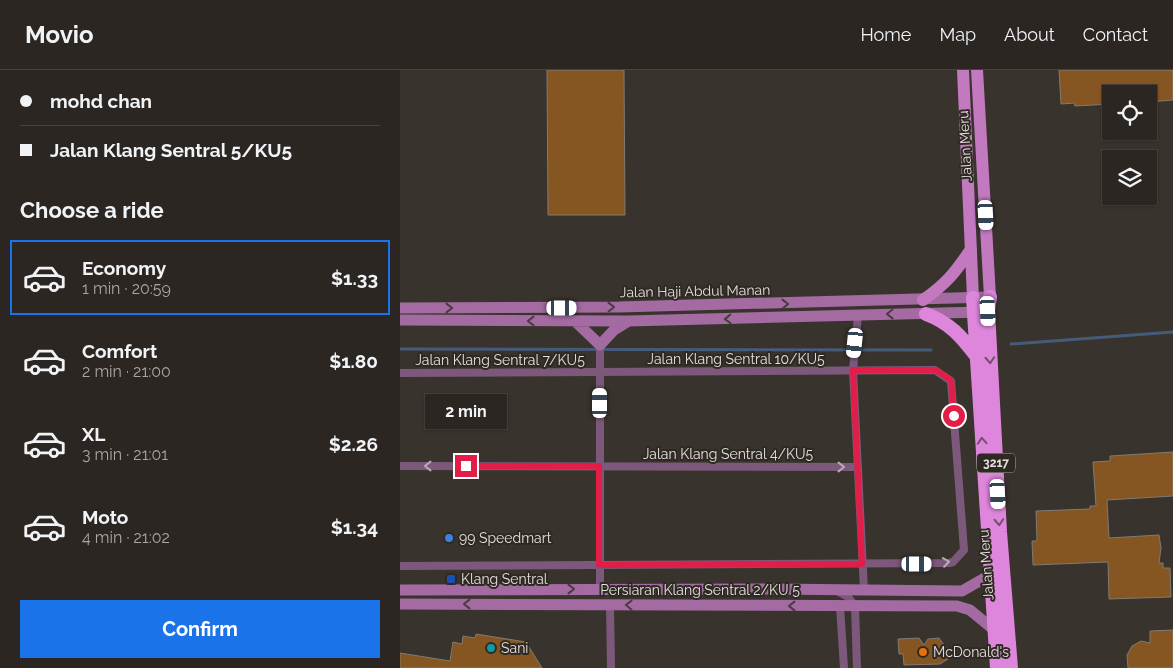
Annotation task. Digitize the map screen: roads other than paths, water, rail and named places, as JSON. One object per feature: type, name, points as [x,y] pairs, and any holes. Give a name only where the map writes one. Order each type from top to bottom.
[{"type":"highway","name":"Jalan Meru","points":[[990,297],[981,312],[976,357],[997,668]]},
{"type":"highway","name":"Jalan Meru","points":[[973,298],[981,312],[1011,668]]},
{"type":"highway","points":[[924,307],[960,334],[976,357]]},
{"type":"main road","name":"Jalan Meru","points":[[963,70],[973,298]]},
{"type":"main road","name":"Jalan Meru","points":[[977,70],[990,297]]},
{"type":"main road","points":[[924,307],[956,272],[971,249]]},
{"type":"street","name":"Jalan Haji Abdul Manan","points":[[400,320],[576,322],[858,315],[990,297]]},
{"type":"street","name":"Jalan Haji Abdul Manan","points":[[400,308],[924,307],[981,312]]},
{"type":"street","points":[[858,315],[853,370],[864,590]]},
{"type":"street","points":[[600,589],[600,345],[614,330],[628,321]]},
{"type":"street","points":[[576,322],[600,345]]},
{"type":"street","name":"Jalan Klang Sentral 10/KU5","points":[[600,372],[936,370],[951,380],[964,550],[953,562],[949,563],[862,564]]},
{"type":"street","name":"Jalan Klang Sentral 7/KU5","points":[[400,373],[600,372]]},
{"type":"street","name":"Jalan Klang Sentral 4/KU5","points":[[400,466],[858,467]]},
{"type":"street","points":[[400,566],[862,564]]},
{"type":"street","name":"Persiaran Klang Sentral 2/KU 5","points":[[400,590],[772,589],[962,591],[990,575]]},
{"type":"street","points":[[771,606],[772,589]]},
{"type":"street","points":[[834,590],[848,597],[855,606],[857,668]]},
{"type":"street","name":"Persiaran Klang Sentral 2/KU 5","points":[[400,604],[957,606],[970,610],[993,629]]},
{"type":"street","points":[[610,604],[611,668]]},
{"type":"street","points":[[840,606],[844,668]]},
{"type":"waterway","points":[[1011,344],[1173,332]]},
{"type":"waterway","points":[[400,349],[931,350]]},
{"type":"place","name":"99 Speedmart","points":[[449,538]]},
{"type":"place","name":"Klang Sentral","points":[[451,579]]},
{"type":"place","name":"Sani","points":[[491,648]]},
{"type":"place","name":"McDonald's","points":[[923,652]]}]
